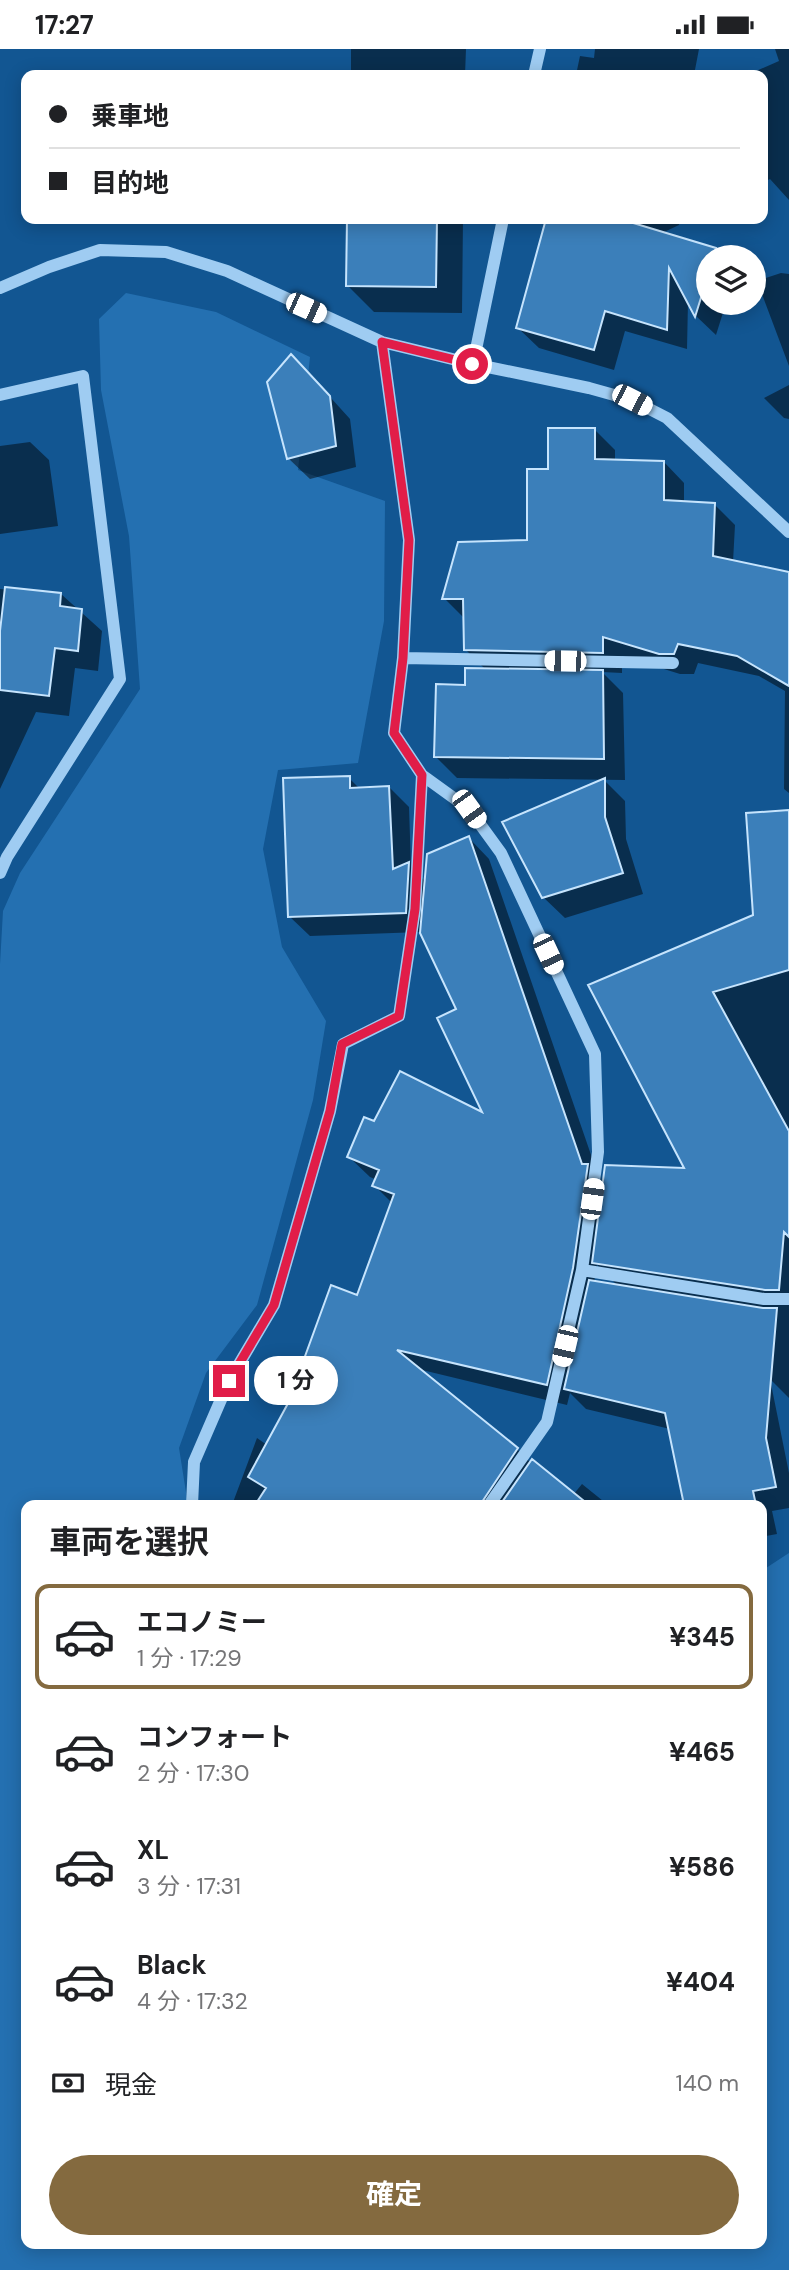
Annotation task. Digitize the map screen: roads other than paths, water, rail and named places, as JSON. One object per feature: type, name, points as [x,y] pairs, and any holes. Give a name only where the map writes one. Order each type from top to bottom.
[{"type":"street","points":[[535,70],[540,49]]},
{"type":"street","points":[[472,364],[502,224]]},
{"type":"street","points":[[0,288],[49,267],[100,250],[166,252],[227,271],[382,342],[632,400],[667,418],[789,532]]},
{"type":"street","points":[[382,342],[409,540],[403,658],[394,733],[422,775],[469,809],[501,853],[595,1054],[598,1152],[582,1270],[547,1422],[492,1500]]},
{"type":"street","points":[[0,395],[83,376],[120,680],[7,857],[0,873]]},
{"type":"street","points":[[403,658],[673,663]]},
{"type":"street","points":[[192,1500],[194,1462],[229,1381],[274,1305],[330,1111],[342,1044],[399,1016],[415,909],[422,775]]},
{"type":"street","points":[[582,1270],[764,1299],[789,1299]]}]
